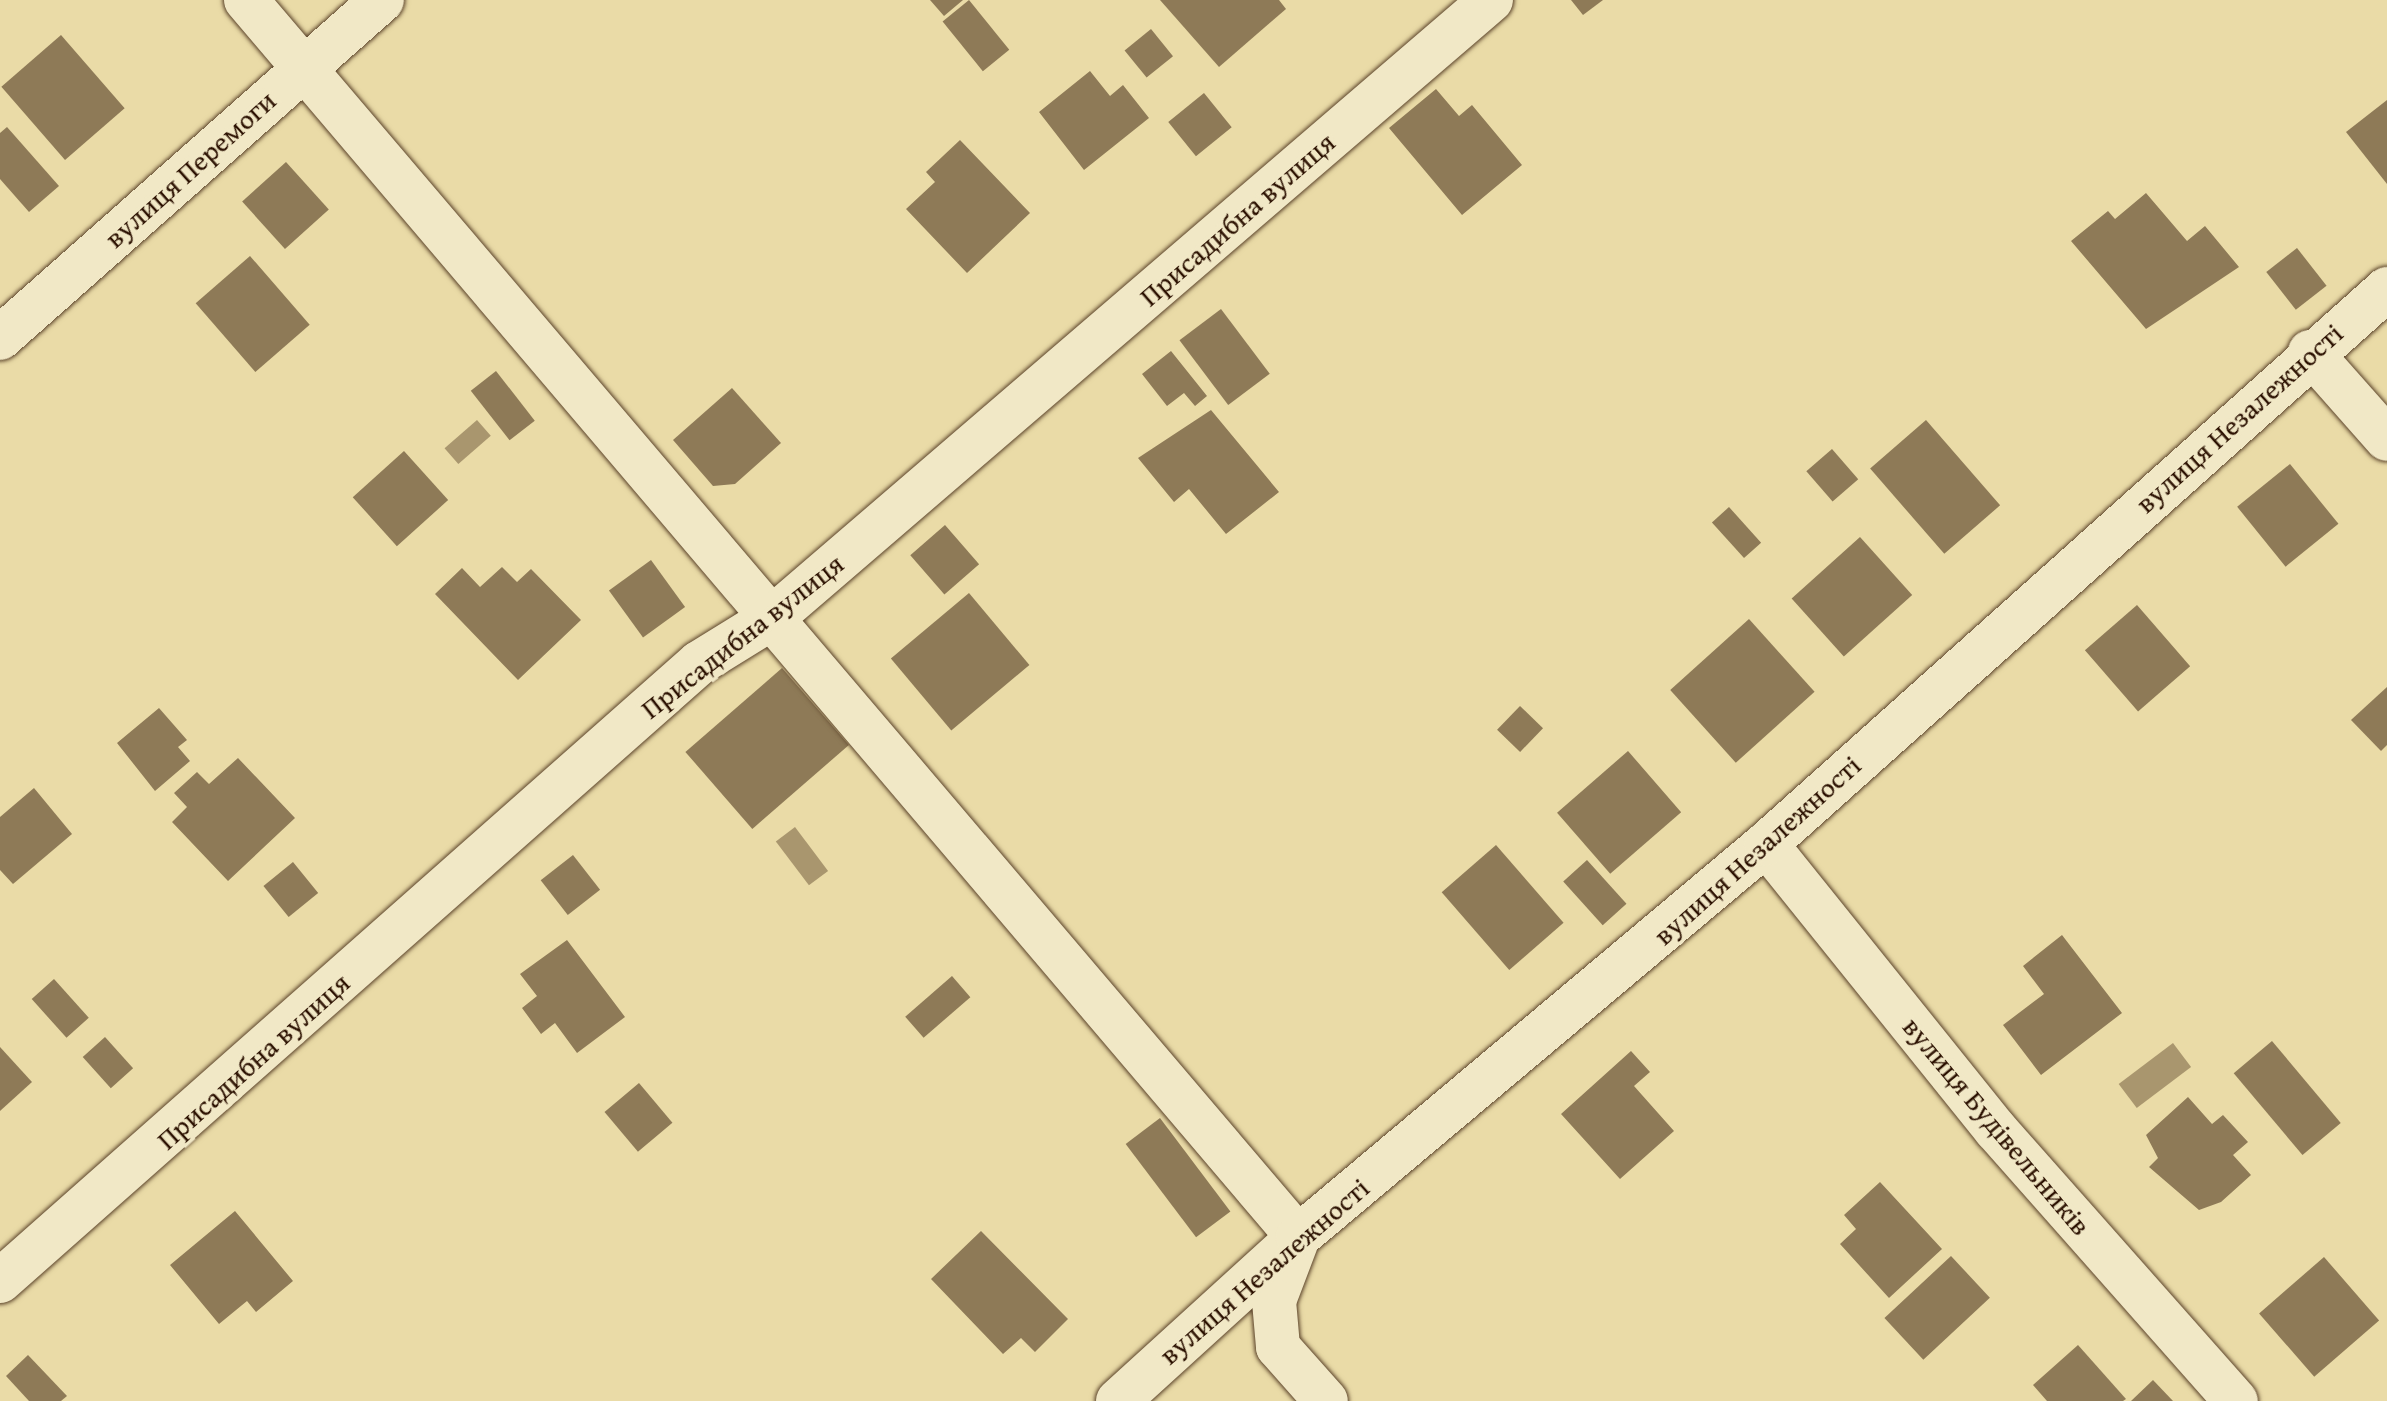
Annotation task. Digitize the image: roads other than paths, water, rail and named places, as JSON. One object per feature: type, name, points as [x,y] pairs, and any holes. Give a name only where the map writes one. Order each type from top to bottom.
[{"type":"street","points":[[246,0],[1298,1237],[1274,1301],[1278,1347],[1326,1401]]},
{"type":"street","name":"вулиця Перемоги","points":[[0,338],[382,0]]},
{"type":"street","name":"Присадибна вулиця","points":[[0,1281],[699,663],[772,618],[1491,0]]},
{"type":"street","name":"вулиця Незалежності","points":[[1118,1401],[1298,1237],[1766,844],[2310,352],[2387,289]]},
{"type":"street","points":[[2310,352],[2387,439]]},
{"type":"street","name":"вулиця Будівельників","points":[[1766,844],[1996,1130],[2236,1401]]}]
